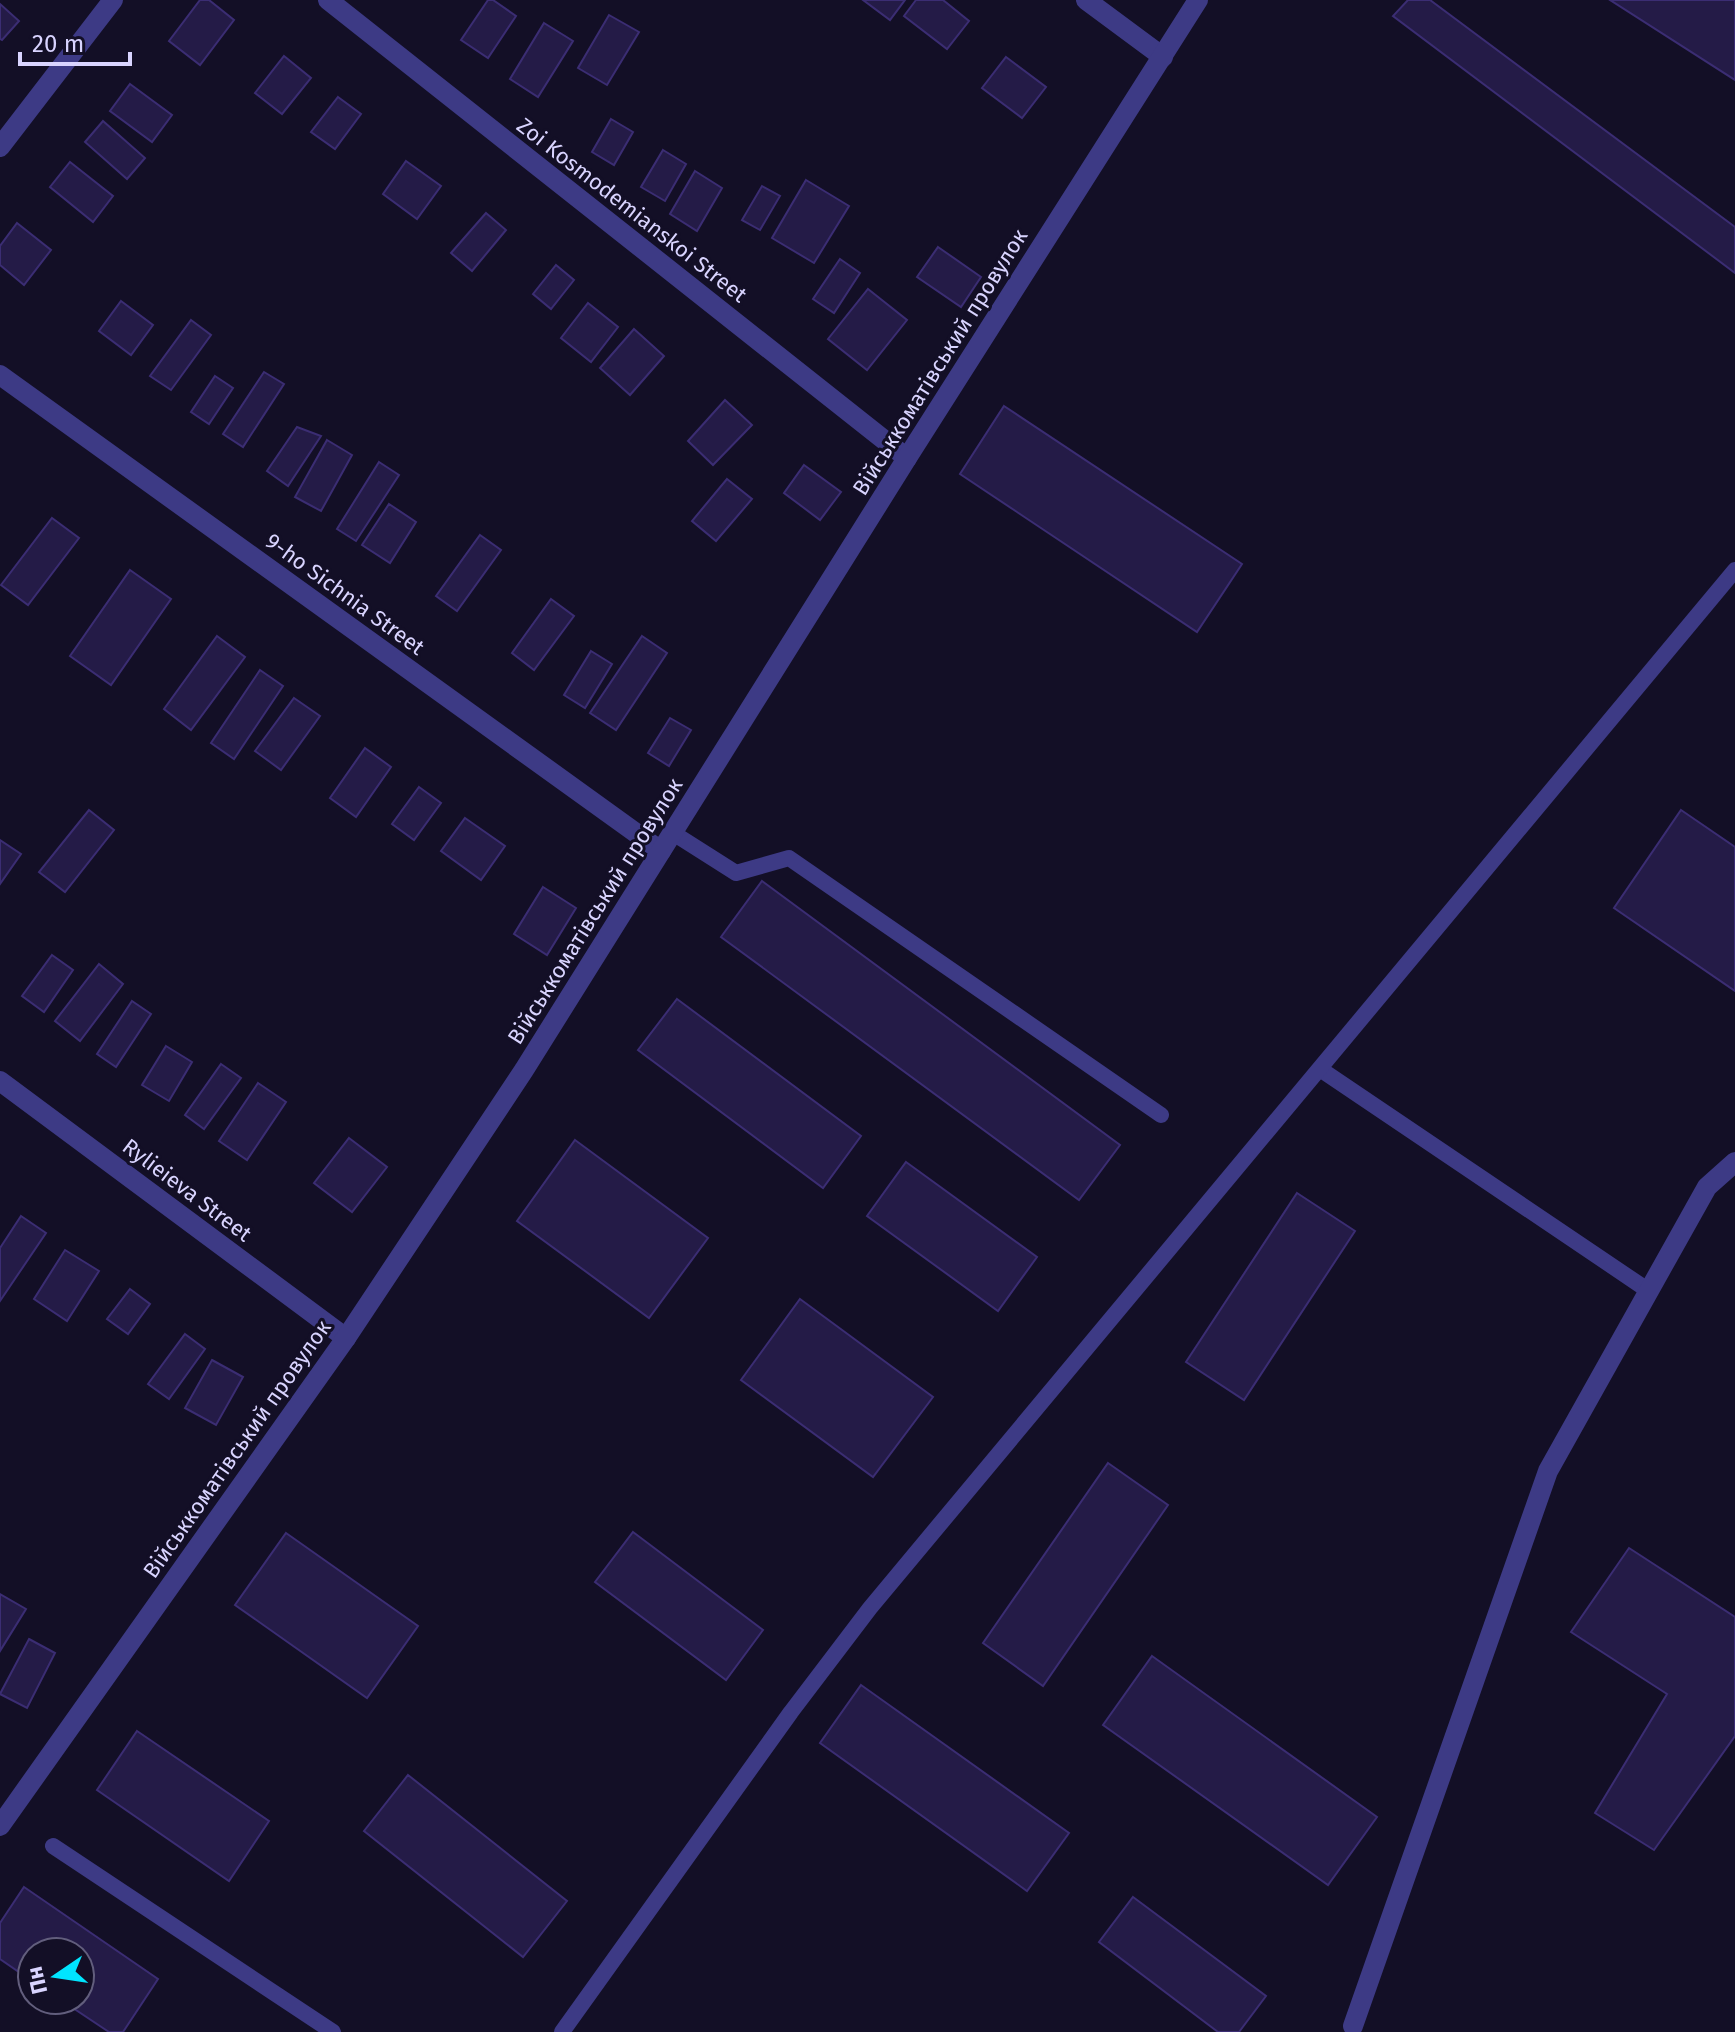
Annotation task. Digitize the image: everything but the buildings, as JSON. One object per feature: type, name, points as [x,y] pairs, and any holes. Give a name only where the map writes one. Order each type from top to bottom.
[{"type":"street","points":[[0,147],[113,0]]},
{"type":"street","name":"Zoi Kosmodemianskoi Street","points":[[328,0],[907,458]]},
{"type":"street","points":[[1086,0],[1163,57]]},
{"type":"street","name":"Військкоматівський провулок","points":[[4,1812],[346,1338],[524,1070],[1198,0]]},
{"type":"street","name":"9-ho Sichnia Street","points":[[0,375],[661,851]]},
{"type":"street","name":"Rylieieva Street","points":[[0,1081],[346,1338]]},
{"type":"street","points":[[1353,2026],[1548,1471],[1707,1187],[1735,1162]]},
{"type":"lane","points":[[562,2032],[791,1712],[870,1608],[1735,570]]},
{"type":"lane","points":[[673,833],[736,873],[789,858],[1161,1115]]},
{"type":"lane","points":[[1320,1069],[1649,1291]]},
{"type":"lane","points":[[53,1846],[333,2032]]}]
